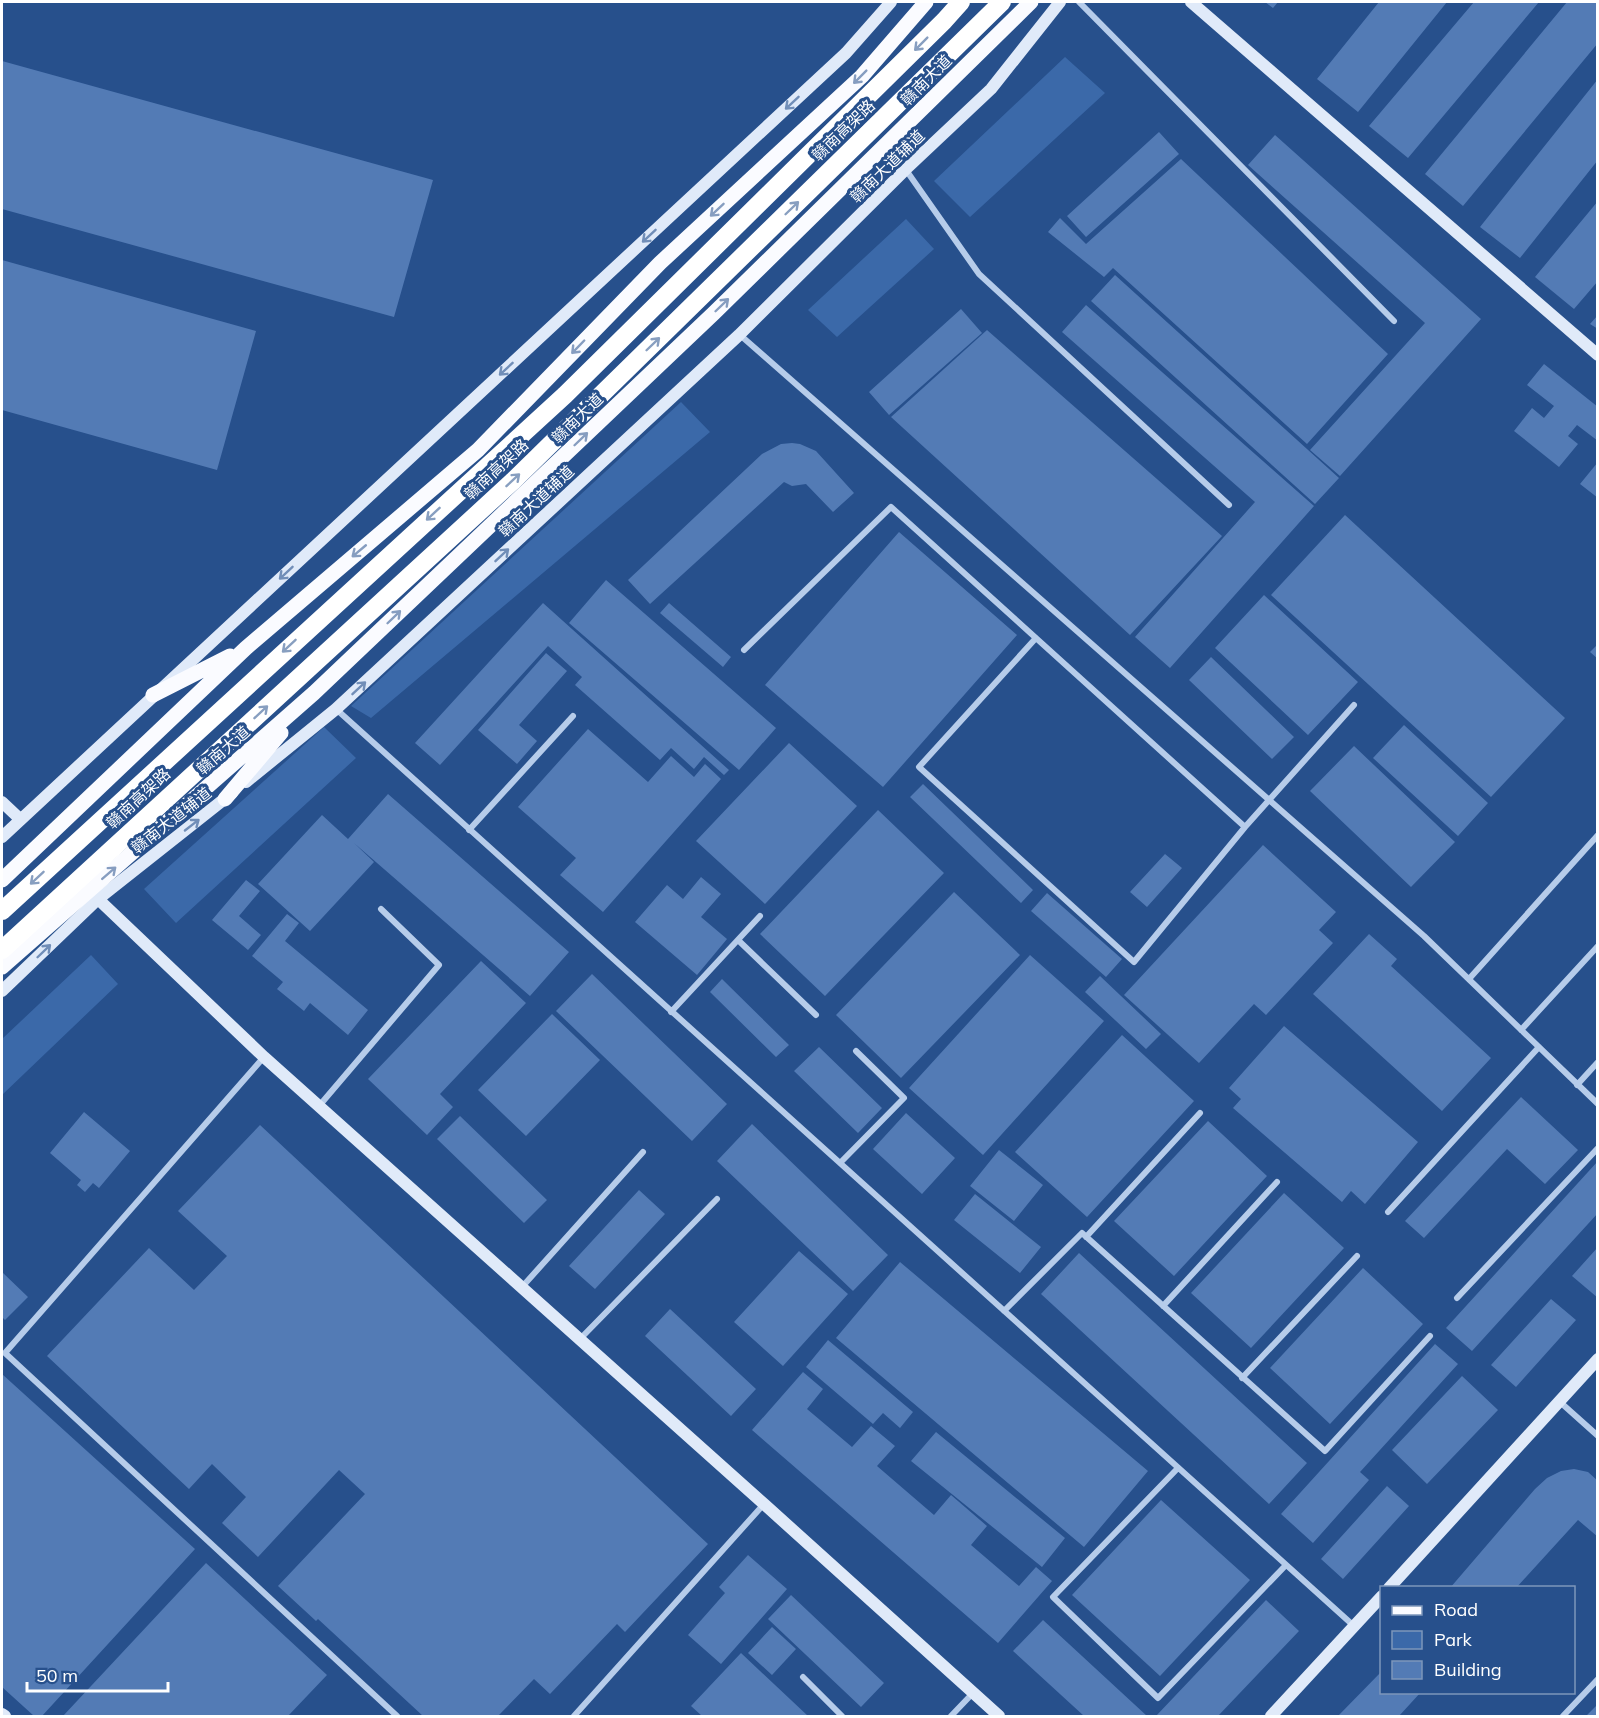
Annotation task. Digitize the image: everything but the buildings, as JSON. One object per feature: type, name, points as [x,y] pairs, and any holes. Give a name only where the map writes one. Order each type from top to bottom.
[{"type":"highway","name":"赣南高架路","points":[[2,911],[565,395],[961,2]]},
{"type":"highway","name":"赣南高架路","points":[[2,950],[513,481],[1002,2]]},
{"type":"main road","points":[[2,880],[246,648],[478,450],[660,263],[862,76],[926,2]]},
{"type":"main road","name":"赣南大道","points":[[2,968],[314,693],[723,305],[1031,2]]},
{"type":"main road","points":[[153,696],[246,648]]},
{"type":"main road","points":[[225,799],[314,693]]},
{"type":"street","points":[[2,837],[846,53],[891,2]]},
{"type":"street","name":"赣南大道辅道","points":[[2,992],[98,899],[336,709],[739,334],[906,169],[991,89],[1060,2]]},
{"type":"street","points":[[1079,2],[1394,321]]},
{"type":"street","points":[[1191,2],[1598,355]]},
{"type":"street","points":[[906,169],[979,274],[1229,505]]},
{"type":"street","points":[[739,334],[1424,936],[1598,1104]]},
{"type":"street","points":[[744,650],[891,507],[1245,827]]},
{"type":"street","points":[[1036,638],[919,767],[1134,962],[1245,827],[1353,705]]},
{"type":"street","points":[[336,709],[1354,1626]]},
{"type":"street","points":[[469,830],[573,716]]},
{"type":"street","points":[[2,802],[20,819]]},
{"type":"street","points":[[1468,979],[1598,835]]},
{"type":"street","points":[[98,899],[264,1057],[999,1716]]},
{"type":"street","points":[[319,1106],[439,966],[381,909]]},
{"type":"street","points":[[671,1012],[760,916]]},
{"type":"street","points":[[738,940],[816,1015]]},
{"type":"street","points":[[1521,1030],[1598,946]]},
{"type":"street","points":[[1388,1212],[1539,1047]]},
{"type":"street","points":[[840,1163],[904,1098],[856,1051]]},
{"type":"street","points":[[264,1057],[5,1353],[397,1716]]},
{"type":"street","points":[[1577,1085],[1598,1062]]},
{"type":"street","points":[[1086,1237],[1200,1113]]},
{"type":"street","points":[[1457,1298],[1598,1148]]},
{"type":"street","points":[[522,1287],[643,1152]]},
{"type":"street","points":[[1163,1306],[1277,1182]]},
{"type":"street","points":[[580,1339],[717,1199]]},
{"type":"street","points":[[1004,1311],[1082,1233],[1324,1451],[1431,1335]]},
{"type":"street","points":[[1242,1378],[1357,1256]]},
{"type":"street","points":[[1390,1586],[1598,1359]]},
{"type":"street","points":[[1560,1402],[1598,1436]]},
{"type":"street","points":[[1178,1468],[1053,1597],[1158,1698],[1286,1565]]},
{"type":"street","points":[[574,1716],[764,1504]]},
{"type":"street","points":[[1271,1716],[1380,1598]]},
{"type":"street","points":[[803,1677],[842,1716]]},
{"type":"street","points":[[1563,1716],[1598,1679]]},
{"type":"street","points":[[951,1716],[973,1693]]},
{"type":"green space","points":[[1065,57],[1105,93],[970,217],[934,181]]},
{"type":"green space","points":[[906,219],[934,249],[837,337],[808,310]]},
{"type":"green space","points":[[681,402],[710,432],[371,718],[351,706]]},
{"type":"green space","points":[[324,727],[356,758],[176,923],[144,889]]},
{"type":"green space","points":[[91,955],[118,984],[2,1095],[2,1039]]}]
